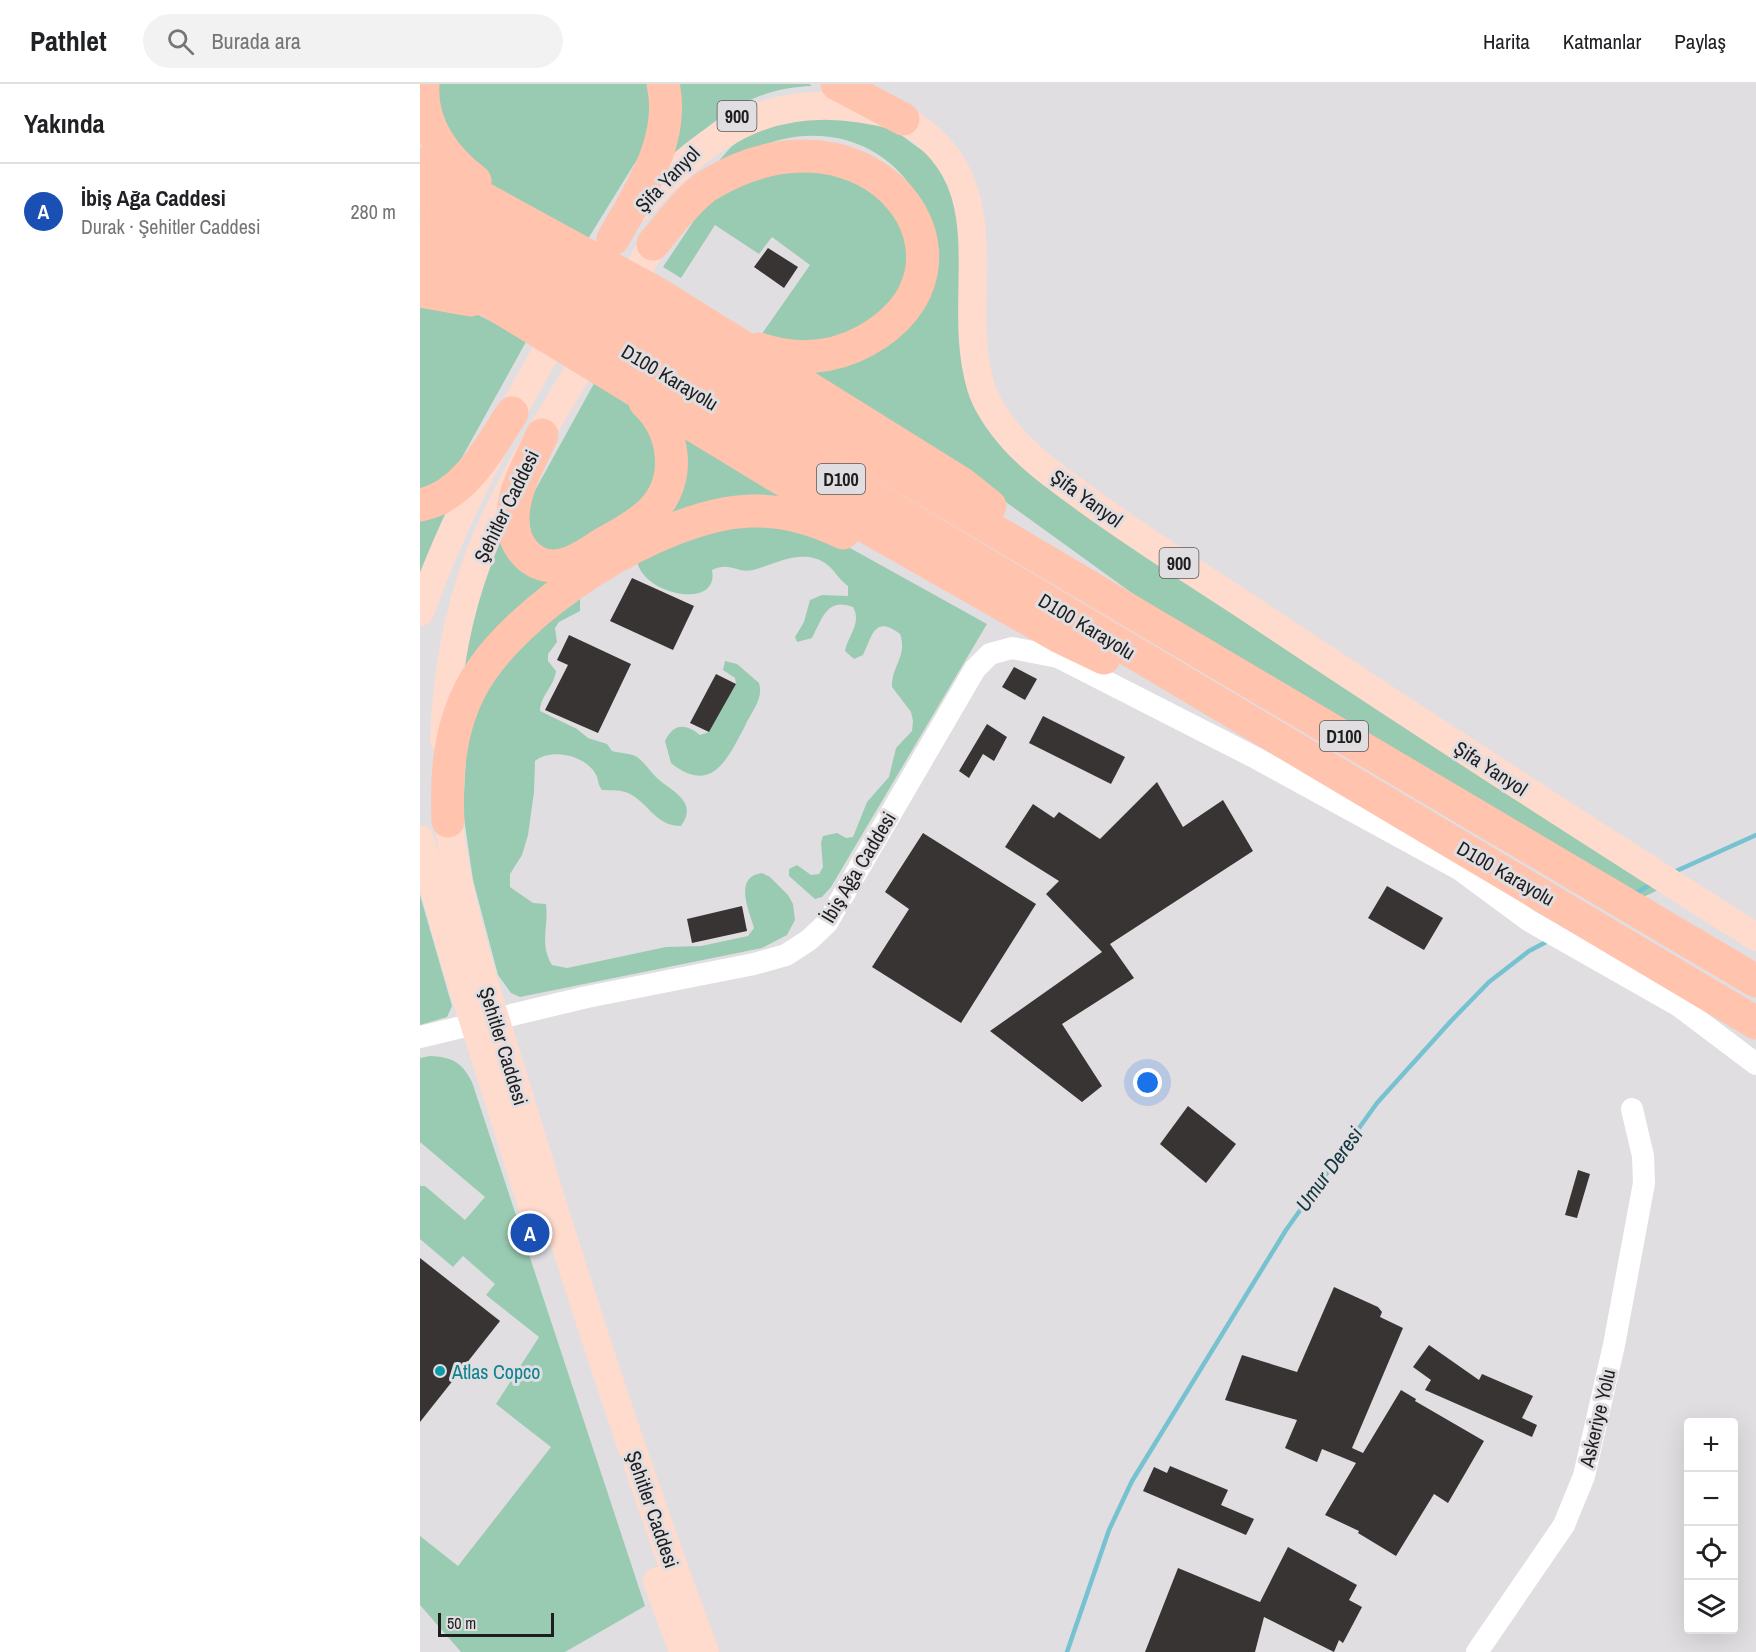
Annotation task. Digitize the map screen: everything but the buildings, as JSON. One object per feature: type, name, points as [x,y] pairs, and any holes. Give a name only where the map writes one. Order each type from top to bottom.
[{"type":"highway","points":[[423,84],[424,110],[433,134],[446,154],[467,175],[555,238]]},
{"type":"highway","points":[[613,239],[659,147],[666,120],[663,84]]},
{"type":"highway","points":[[837,84],[903,119]]},
{"type":"highway","points":[[648,252],[679,212],[704,187],[734,167],[778,147],[815,143],[854,150],[880,164],[903,187],[911,201],[920,231],[919,274],[898,316],[874,337],[859,345],[823,356],[788,357],[746,345],[707,325]]},
{"type":"highway","points":[[420,164],[658,294],[961,483],[1093,588]]},
{"type":"highway","name":"D100 Karayolu","points":[[420,191],[1756,981]]},
{"type":"highway","name":"D100 Karayolu","points":[[420,228],[1261,730],[1551,916],[1615,939],[1756,1023]]},
{"type":"highway","points":[[420,259],[775,475],[1058,636],[1261,730]]},
{"type":"highway","points":[[420,291],[447,294],[480,302],[524,324]]},
{"type":"highway","points":[[542,435],[519,487],[513,521],[517,542],[523,552],[532,559],[552,566],[576,559],[643,520],[666,491],[672,466],[666,431],[652,409],[615,379]]},
{"type":"highway","points":[[420,505],[438,499],[465,479],[512,413]]},
{"type":"highway","points":[[448,821],[449,761],[456,725],[470,688],[495,651],[512,633],[558,595],[606,564],[666,533],[724,514],[759,511],[800,516],[984,593]]},
{"type":"main road","name":"Şifa Yanyol","points":[[534,372],[613,239],[656,188],[720,128],[752,107],[798,94],[835,95],[867,102],[920,130],[942,153],[961,185],[970,214],[974,243],[972,328],[978,375],[982,391],[992,411],[1022,448],[1133,532],[1651,872],[1756,937]]},
{"type":"main road","name":"Şehitler Caddesi","points":[[683,1652],[595,1401],[486,1022],[448,821],[444,773],[450,671],[462,612],[484,544],[542,435],[648,252],[688,190],[713,157],[742,131],[765,117],[792,109],[832,105],[873,110],[903,119]]},
{"type":"main road","name":"Şehitler Caddesi","points":[[420,612],[448,543],[534,372]]},
{"type":"main road","name":"Şehitler Caddesi","points":[[420,839],[564,1244],[640,1475],[705,1652]]},
{"type":"street","name":"İbiş Ağa Caddesi","points":[[420,1038],[587,997],[754,964],[786,955],[809,940],[827,923],[975,669],[990,654],[1012,648],[1058,657],[1256,758],[1459,869],[1528,920],[1551,916]]},
{"type":"street","points":[[1551,916],[1566,942],[1679,1006],[1756,1064]]},
{"type":"street","points":[[1666,970],[1679,1006]]},
{"type":"street","name":"Askeriye Yolu","points":[[1476,1652],[1564,1525],[1584,1476],[1614,1346],[1644,1183],[1643,1156],[1632,1109]]},
{"type":"green space","points":[[429,84],[656,84],[657,92],[641,153],[586,242],[498,190],[460,162]]},
{"type":"green space","points":[[673,84],[809,84],[812,86],[768,93],[731,110],[698,135],[666,166]]},
{"type":"green space","points":[[814,111],[890,127],[931,157],[956,197],[974,405],[1660,889],[1637,900],[1143,601],[974,479],[781,365],[886,342],[922,206],[911,186],[881,157],[863,146],[823,136],[801,136],[779,140],[753,149],[711,170],[731,147],[748,134]]},
{"type":"green space","points":[[779,156],[903,200],[908,283],[850,341],[757,341],[810,265],[772,237],[759,254],[715,225],[681,278],[663,267],[703,207]]},
{"type":"green space","points":[[420,299],[467,309],[527,340],[450,479],[420,497]]},
{"type":"green space","points":[[597,378],[624,396],[660,439],[655,492],[573,552],[533,549],[527,505]]},
{"type":"green space","points":[[673,430],[835,518],[703,512],[461,678],[470,625],[503,524],[519,561],[645,529]]},
{"type":"green space","points":[[453,499],[420,581],[420,513]]},
{"type":"green space","points":[[761,522],[841,543],[987,624],[831,887],[822,897],[815,899],[789,876],[789,869],[797,865],[811,875],[819,874],[823,867],[821,843],[823,836],[837,833],[846,838],[853,837],[867,802],[889,777],[896,748],[912,731],[911,712],[892,687],[902,649],[900,634],[885,626],[879,627],[872,635],[863,655],[854,659],[845,651],[855,624],[855,613],[853,607],[837,605],[826,612],[812,638],[797,642],[795,637],[804,622],[810,600],[822,595],[848,596],[848,586],[828,565],[816,559],[798,557],[748,571],[729,567],[718,568],[712,570],[711,583],[704,591],[692,594],[664,589],[651,581],[641,571],[637,559],[671,542]]},
{"type":"green space","points":[[580,599],[580,611],[559,622],[555,628],[557,642],[548,654],[548,661],[556,671],[555,677],[542,701],[540,711],[577,729],[588,738],[607,744],[612,751],[638,757],[655,776],[680,796],[687,809],[681,826],[672,825],[659,819],[637,798],[627,792],[602,790],[590,767],[575,758],[558,754],[535,761],[534,792],[528,835],[522,855],[510,874],[510,887],[533,903],[546,904],[545,942],[552,965],[567,968],[666,947],[701,946],[748,936],[754,928],[745,887],[753,876],[762,873],[770,877],[788,895],[793,904],[795,920],[787,935],[762,948],[520,997],[511,993],[498,975],[473,880],[463,811],[467,739],[486,690],[530,634]]},
{"type":"green space","points":[[725,661],[737,664],[759,683],[760,694],[725,760],[717,769],[697,776],[671,763],[665,741],[672,731],[680,727],[690,728],[700,735],[709,732],[736,684],[735,678],[723,670]]},
{"type":"green space","points":[[420,895],[452,1006],[447,1017],[420,1025]]},
{"type":"green space","points":[[430,1056],[456,1062],[472,1082],[645,1606],[565,1652],[461,1652],[420,1605],[420,1536],[458,1566],[551,1447],[496,1404],[539,1337],[486,1295],[495,1284],[463,1256],[453,1267],[420,1239],[420,1186],[425,1186],[465,1220],[485,1197],[420,1142],[420,1058]]},
{"type":"waterway","name":"Umur Deresi","points":[[1674,872],[1756,835]]},
{"type":"waterway","name":"Umur Deresi","points":[[1634,894],[1653,883]]},
{"type":"waterway","name":"Umur Deresi","points":[[1067,1652],[1109,1530],[1132,1481],[1286,1230],[1377,1103],[1451,1021],[1489,982],[1529,951],[1548,941]]},
{"type":"place","name":"İbiş Ağa Caddesi","points":[[530,1233]]},
{"type":"place","name":"Atlas Copco","points":[[440,1371]]}]
